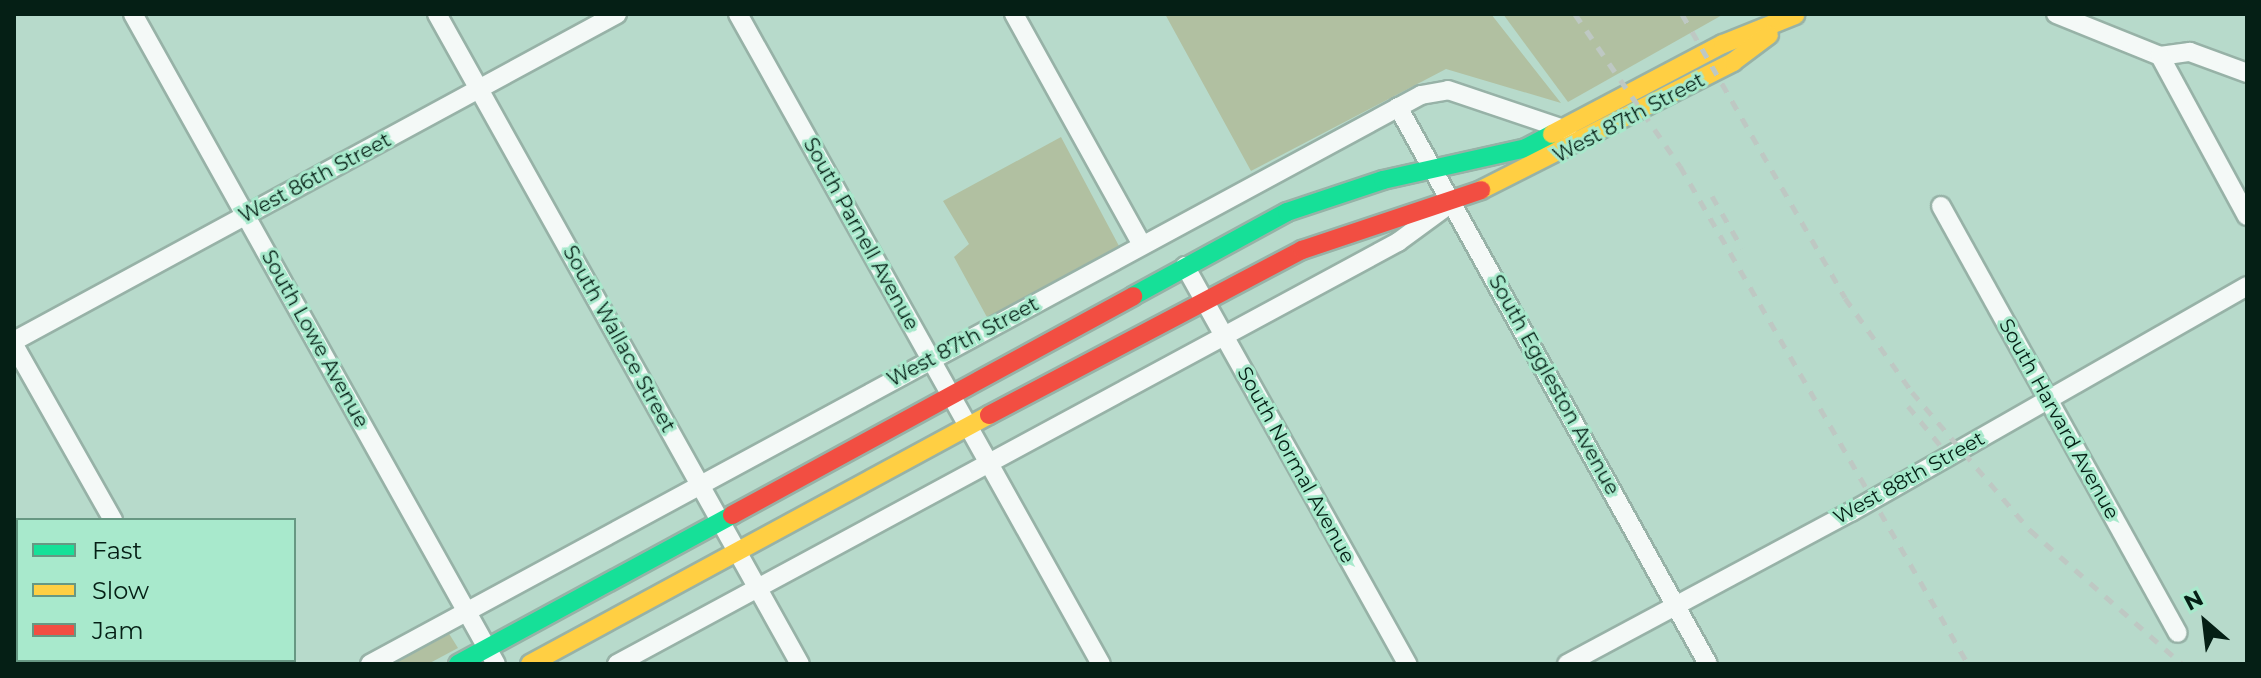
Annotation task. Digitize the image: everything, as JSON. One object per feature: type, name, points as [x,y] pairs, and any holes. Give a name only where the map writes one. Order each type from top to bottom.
[{"type":"main road","name":"West 87th Street","points":[[458,664],[492,656],[720,521],[1287,212],[1356,188],[1526,148],[1567,130],[1723,44],[1796,14]]},
{"type":"main road","name":"West 87th Street","points":[[530,664],[1203,299],[1302,250],[1452,202],[1577,148],[1733,62],[1796,14]]},
{"type":"street","name":"South Lowe Avenue","points":[[133,14],[492,656]]},
{"type":"street","name":"South Wallace Street","points":[[437,14],[800,664]]},
{"type":"street","name":"West 86th Street","points":[[14,343],[617,14]]},
{"type":"street","name":"South Parnell Avenue","points":[[738,14],[1101,664]]},
{"type":"street","points":[[1014,14],[1142,245]]},
{"type":"street","points":[[2056,14],[2160,56],[2190,52],[2247,73]]},
{"type":"street","points":[[2160,56],[2247,216]]},
{"type":"street","name":"West 87th Street","points":[[370,664],[1421,95],[1448,90],[1567,130]]},
{"type":"street","name":"South Eggleston Avenue","points":[[1398,107],[1708,664]]},
{"type":"street","name":"West 87th Street","points":[[617,664],[1398,242],[1452,202]]},
{"type":"street","name":"South Harvard Avenue","points":[[1941,206],[2178,633]]},
{"type":"street","name":"South Normal Avenue","points":[[1185,266],[1407,664]]},
{"type":"street","name":"West 88th Street","points":[[1567,664],[2247,286]]},
{"type":"street","points":[[14,343],[112,518]]},
{"type":"green space","points":[[1165,14],[1491,14],[1561,103],[1446,69],[1251,171]]},
{"type":"green space","points":[[1503,14],[1724,14],[1568,102]]},
{"type":"green space","points":[[1061,137],[1119,246],[988,319],[954,257],[969,244],[943,201]]},
{"type":"green space","points":[[448,632],[458,648],[428,664],[390,664]]},
{"type":"railway","points":[[1575,14],[1680,166],[1968,664]]},
{"type":"railway","points":[[1682,14],[1845,298],[1912,392],[2030,530],[2182,664]]},
{"type":"railway","points":[[1712,196],[1742,248]]},
{"type":"railway","points":[[1908,406],[1954,462]]},
{"type":"traffic: fast","points":[[1133,296],[1287,212],[1383,180],[1526,148],[1552,134]]},
{"type":"traffic: fast","points":[[458,664],[732,515]]},
{"type":"traffic: slow","points":[[1552,134],[1723,44],[1795,15]]},
{"type":"traffic: slow","points":[[1481,190],[1733,62],[1769,35]]},
{"type":"traffic: slow","points":[[530,664],[989,415]]},
{"type":"traffic: jam","points":[[989,415],[1302,250],[1481,190]]},
{"type":"traffic: jam","points":[[732,515],[1133,296]]}]
